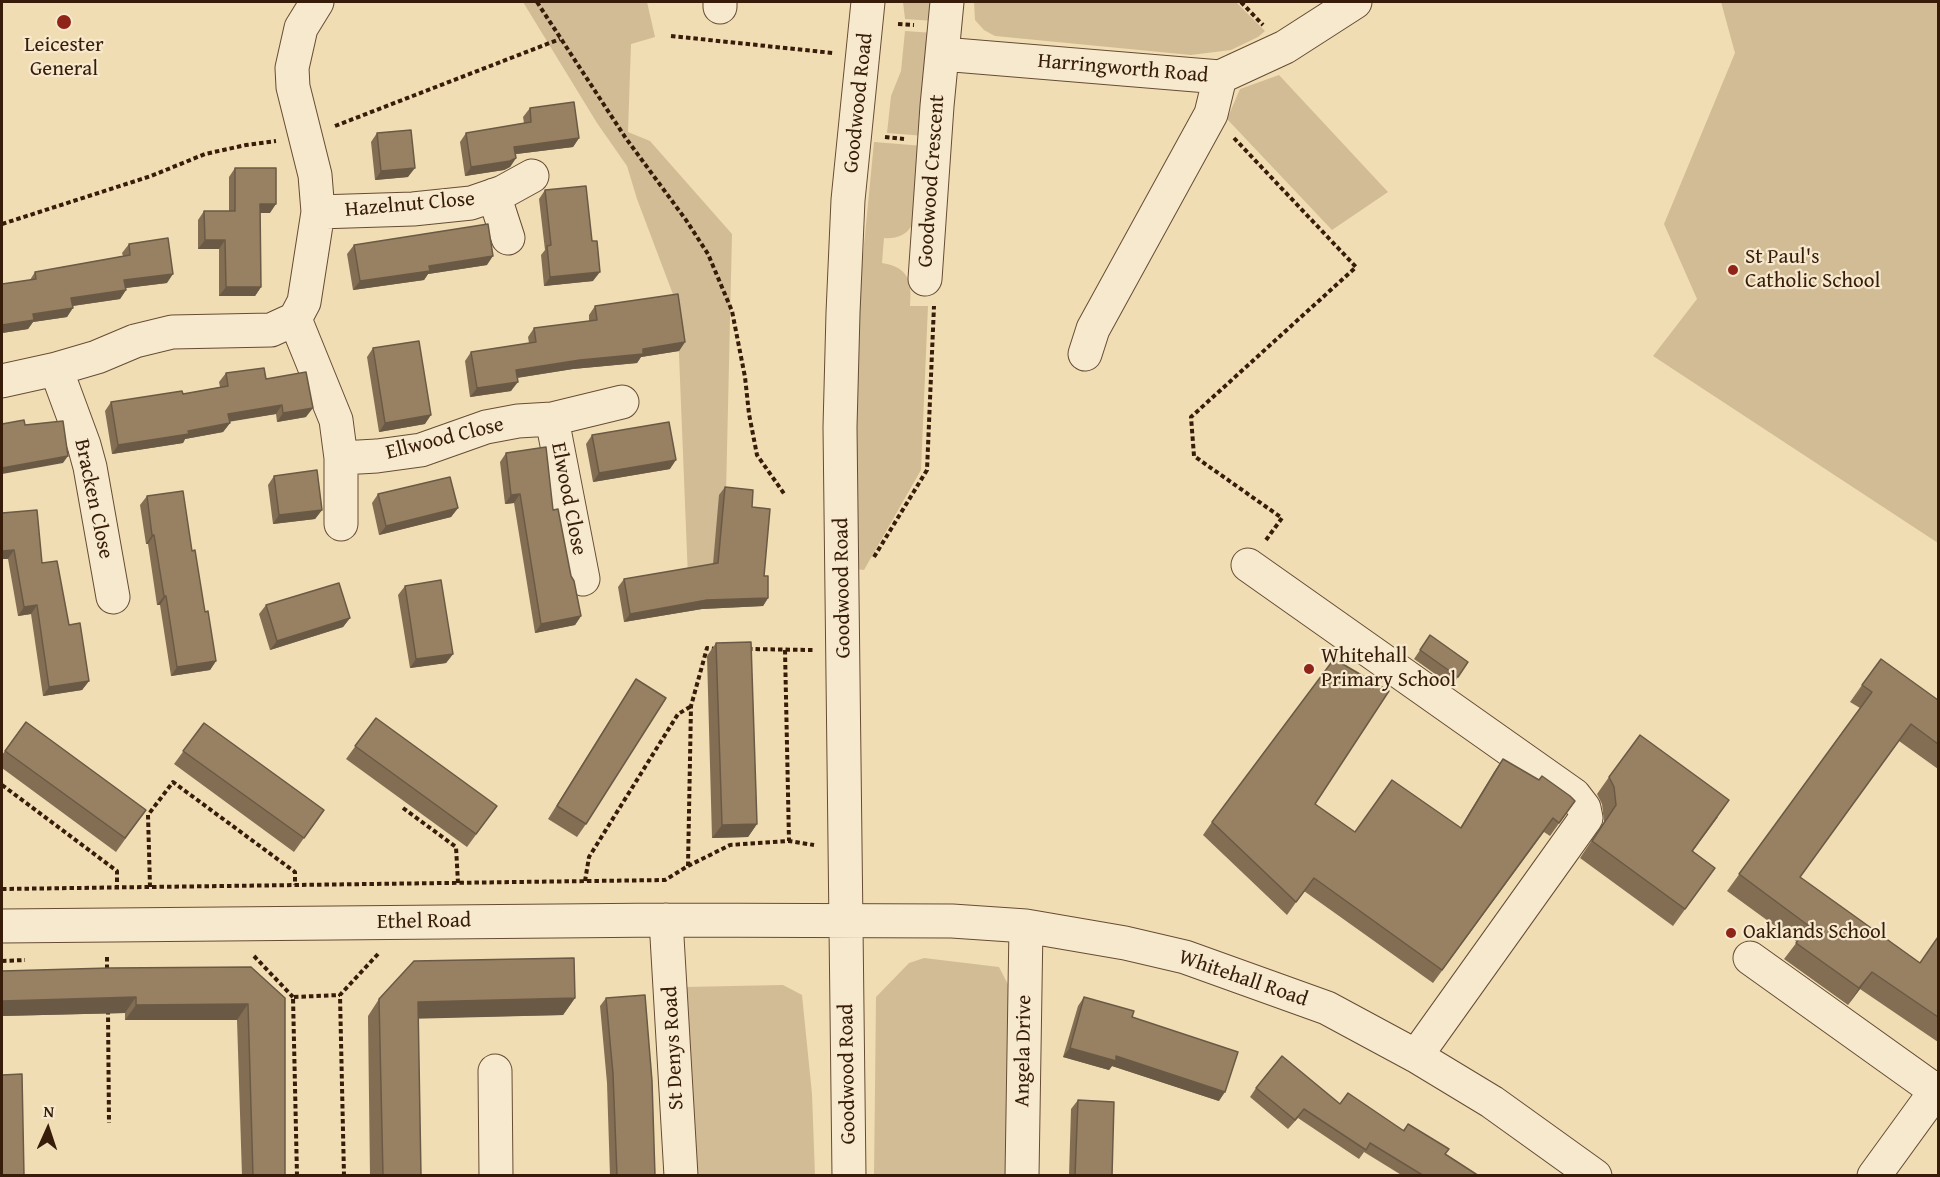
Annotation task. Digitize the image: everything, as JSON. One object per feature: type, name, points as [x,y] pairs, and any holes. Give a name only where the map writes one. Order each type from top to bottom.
[{"type":"street","points":[[2,381],[56,369],[97,357],[135,341],[172,332],[271,330],[295,319],[304,302],[318,212],[315,175],[293,87],[292,68],[301,28],[316,2]]},
{"type":"street","name":"Harringworth Road","points":[[945,28],[1220,77],[1285,47],[1355,2]]},
{"type":"street","name":"Goodwood Road","points":[[849,1176],[840,427],[848,200],[868,11]]},
{"type":"street","name":"Goodwood Crescent","points":[[926,279],[945,28]]},
{"type":"street","points":[[1085,354],[1093,329],[1211,114],[1220,77]]},
{"type":"street","name":"Hazelnut Close","points":[[318,212],[412,209],[471,203],[503,192],[532,176]]},
{"type":"street","points":[[494,195],[508,238]]},
{"type":"street","points":[[295,319],[336,420],[341,458],[341,524]]},
{"type":"street","name":"Bracken Close","points":[[56,369],[90,467],[113,597]]},
{"type":"street","name":"Ellwood Close","points":[[341,458],[421,450],[486,427],[518,421],[552,419],[622,402]]},
{"type":"street","name":"Elwood Close","points":[[552,419],[583,579]]},
{"type":"street","points":[[1248,565],[1574,795],[1584,807],[1586,818],[1416,1056]]},
{"type":"street","name":"St Denys Road","points":[[666,920],[681,1176]]},
{"type":"street","name":"Whitehall Road","points":[[846,920],[952,921],[1026,926],[1125,943],[1185,957],[1327,1008],[1416,1056],[1492,1102],[1595,1176]]},
{"type":"street","name":"Ethel Road","points":[[2,926],[846,920]]},
{"type":"street","name":"Angela Drive","points":[[1022,1176],[1026,926]]},
{"type":"street","points":[[1750,958],[1937,1089],[1874,1176]]},
{"type":"street","points":[[495,1071],[496,1176]]},
{"type":"path","points":[[537,2],[625,137],[708,254],[732,311],[745,377],[748,414],[757,455],[784,495]]},
{"type":"path","points":[[868,11],[945,28]]},
{"type":"path","points":[[671,36],[864,56]]},
{"type":"path","points":[[2,224],[151,176],[205,154],[246,145],[306,138],[560,39]]},
{"type":"path","points":[[1211,114],[1356,267],[1191,417],[1194,456],[1282,518],[1248,565]]},
{"type":"path","points":[[855,135],[935,141]]},
{"type":"path","name":"Goodwood Crescent","points":[[873,558],[927,470],[935,298],[926,279]]},
{"type":"path","points":[[688,866],[691,706],[707,648],[718,649]]},
{"type":"path","points":[[741,649],[844,650]]},
{"type":"path","points":[[2,889],[665,880],[730,845],[789,842],[786,650]]},
{"type":"path","points":[[585,881],[589,857],[678,714],[691,706]]},
{"type":"path","points":[[150,887],[148,815],[173,783],[295,872],[295,885]]},
{"type":"path","points":[[2,785],[117,872],[117,887]]},
{"type":"path","points":[[403,808],[456,847],[458,883]]},
{"type":"path","points":[[344,1176],[340,995],[379,953]]},
{"type":"path","points":[[254,956],[292,997],[297,1176]]},
{"type":"path","points":[[107,957],[107,981]]},
{"type":"path","points":[[292,997],[340,995]]},
{"type":"path","points":[[108,1004],[109,1123]]},
{"type":"shaded area","points":[[523,2],[647,2],[655,37],[631,44],[628,132],[650,141],[732,234],[724,580],[688,578],[677,305],[627,166],[597,123]]},
{"type":"shaded area","points":[[903,2],[936,2],[934,21],[905,19]]},
{"type":"shaded area","points":[[974,2],[1236,2],[1265,31],[1258,37],[1231,50],[1191,55],[995,36],[984,30],[975,20]]},
{"type":"shaded area","name":"St Paul's Catholic School","points":[[1721,2],[1938,2],[1938,543],[1653,356],[1697,299],[1664,224],[1735,53]]},
{"type":"shaded area","points":[[905,31],[934,33],[925,136],[887,133],[891,96],[901,71]]},
{"type":"shaded area","points":[[1279,75],[1388,192],[1332,230],[1227,119],[1240,89]]},
{"type":"shaded area","points":[[874,142],[924,146],[914,220],[910,229],[903,234],[884,238],[882,263],[898,268],[907,277],[910,306],[928,306],[921,470],[864,570],[856,569],[854,459],[859,296]]},
{"type":"shaded area","points":[[924,958],[999,967],[1015,998],[1010,1175],[874,1176],[876,997],[909,963]]},
{"type":"shaded area","points":[[783,985],[802,995],[812,1094],[815,1175],[692,1175],[684,987]]},
{"type":"building","points":[[574,102],[579,138],[514,147],[516,158],[510,161],[471,167],[466,133],[531,122],[530,108]]},
{"type":"building","points":[[411,130],[415,168],[381,171],[377,133]]},
{"type":"building","points":[[235,168],[276,168],[276,204],[260,204],[261,287],[226,287],[225,240],[205,240],[204,211],[235,211]]},
{"type":"building","points":[[586,186],[592,241],[597,241],[600,272],[550,277],[547,246],[551,245],[545,190]]},
{"type":"building","points":[[488,224],[493,256],[429,266],[430,271],[360,281],[354,245]]},
{"type":"building","points":[[168,238],[173,274],[124,280],[126,290],[71,298],[73,308],[33,314],[34,320],[2,325],[2,284],[36,279],[35,272],[130,255],[129,244]]},
{"type":"building","points":[[678,294],[685,342],[643,349],[643,354],[580,360],[516,370],[518,382],[477,388],[471,352],[536,342],[534,328],[597,320],[595,306]]},
{"type":"building","points":[[419,341],[431,415],[385,423],[373,348]]},
{"type":"building","points":[[264,368],[266,379],[306,372],[313,408],[283,413],[282,405],[228,414],[230,423],[188,431],[189,434],[118,445],[111,402],[182,391],[183,394],[228,386],[226,373]]},
{"type":"building","points":[[24,420],[25,425],[63,421],[68,456],[2,468],[2,424]]},
{"type":"building","points":[[669,422],[676,460],[599,473],[592,435]]},
{"type":"building","points":[[546,447],[553,510],[558,509],[581,616],[541,624],[520,494],[511,495],[506,453]]},
{"type":"building","points":[[317,470],[322,510],[279,515],[274,476]]},
{"type":"building","points":[[450,477],[458,508],[386,526],[378,494]]},
{"type":"building","points":[[725,487],[753,490],[752,507],[770,509],[764,576],[768,576],[768,598],[707,600],[630,614],[624,579],[718,563]]},
{"type":"building","points":[[183,491],[192,551],[195,550],[216,661],[177,667],[166,596],[164,596],[154,535],[152,535],[147,496]]},
{"type":"building","points":[[37,510],[42,563],[57,561],[69,625],[80,623],[89,681],[49,687],[37,605],[24,607],[14,550],[2,551],[2,513]]},
{"type":"building","points":[[441,580],[453,654],[416,659],[405,586]]},
{"type":"building","points":[[339,583],[350,618],[277,641],[266,605]]},
{"type":"building","points":[[1430,635],[1468,662],[1458,677],[1420,650]]},
{"type":"building","points":[[751,642],[757,824],[722,825],[716,643]]},
{"type":"building","points":[[1334,659],[1389,691],[1315,804],[1355,832],[1392,780],[1461,828],[1503,759],[1539,780],[1542,776],[1575,801],[1559,823],[1553,818],[1442,970],[1314,878],[1296,902],[1212,822]]},
{"type":"building","points":[[1881,659],[1938,700],[1938,744],[1911,724],[1800,877],[1920,963],[1938,937],[1938,1017],[1872,972],[1859,988],[1796,943],[1809,926],[1739,874],[1872,692],[1862,685]]},
{"type":"building","points":[[636,679],[666,698],[586,824],[557,806]]},
{"type":"building","points":[[376,718],[497,806],[476,834],[355,746]]},
{"type":"building","points":[[26,722],[146,810],[125,838],[5,751]]},
{"type":"building","points":[[204,723],[324,810],[304,838],[183,751]]},
{"type":"building","points":[[1640,735],[1729,800],[1692,851],[1715,868],[1685,909],[1592,841],[1616,805],[1614,787],[1609,777]]},
{"type":"building","points":[[574,958],[575,998],[418,1002],[421,1176],[383,1176],[379,999],[414,961]]},
{"type":"building","points":[[251,967],[285,998],[285,1176],[253,1176],[248,1004],[136,1005],[136,997],[2,1001],[2,971]]},
{"type":"building","points":[[645,995],[652,1081],[655,1176],[617,1176],[613,1074],[606,998]]},
{"type":"building","points":[[1084,997],[1134,1011],[1132,1017],[1238,1052],[1225,1092],[1116,1056],[1116,1061],[1070,1048]]},
{"type":"building","points":[[1282,1056],[1340,1104],[1348,1093],[1404,1131],[1408,1124],[1449,1149],[1445,1154],[1479,1176],[1424,1176],[1370,1143],[1366,1150],[1304,1109],[1295,1120],[1256,1088]]},
{"type":"building","points":[[22,1074],[24,1176],[2,1176],[2,1075]]},
{"type":"building","points":[[1078,1100],[1114,1102],[1112,1176],[1075,1176]]},
{"type":"place","name":"Leicester General","points":[[64,22]]},
{"type":"place","name":"St Paul's Catholic School","points":[[1733,270]]},
{"type":"place","name":"Whitehall Primary School","points":[[1309,669]]},
{"type":"place","name":"Oaklands School","points":[[1731,933]]}]
